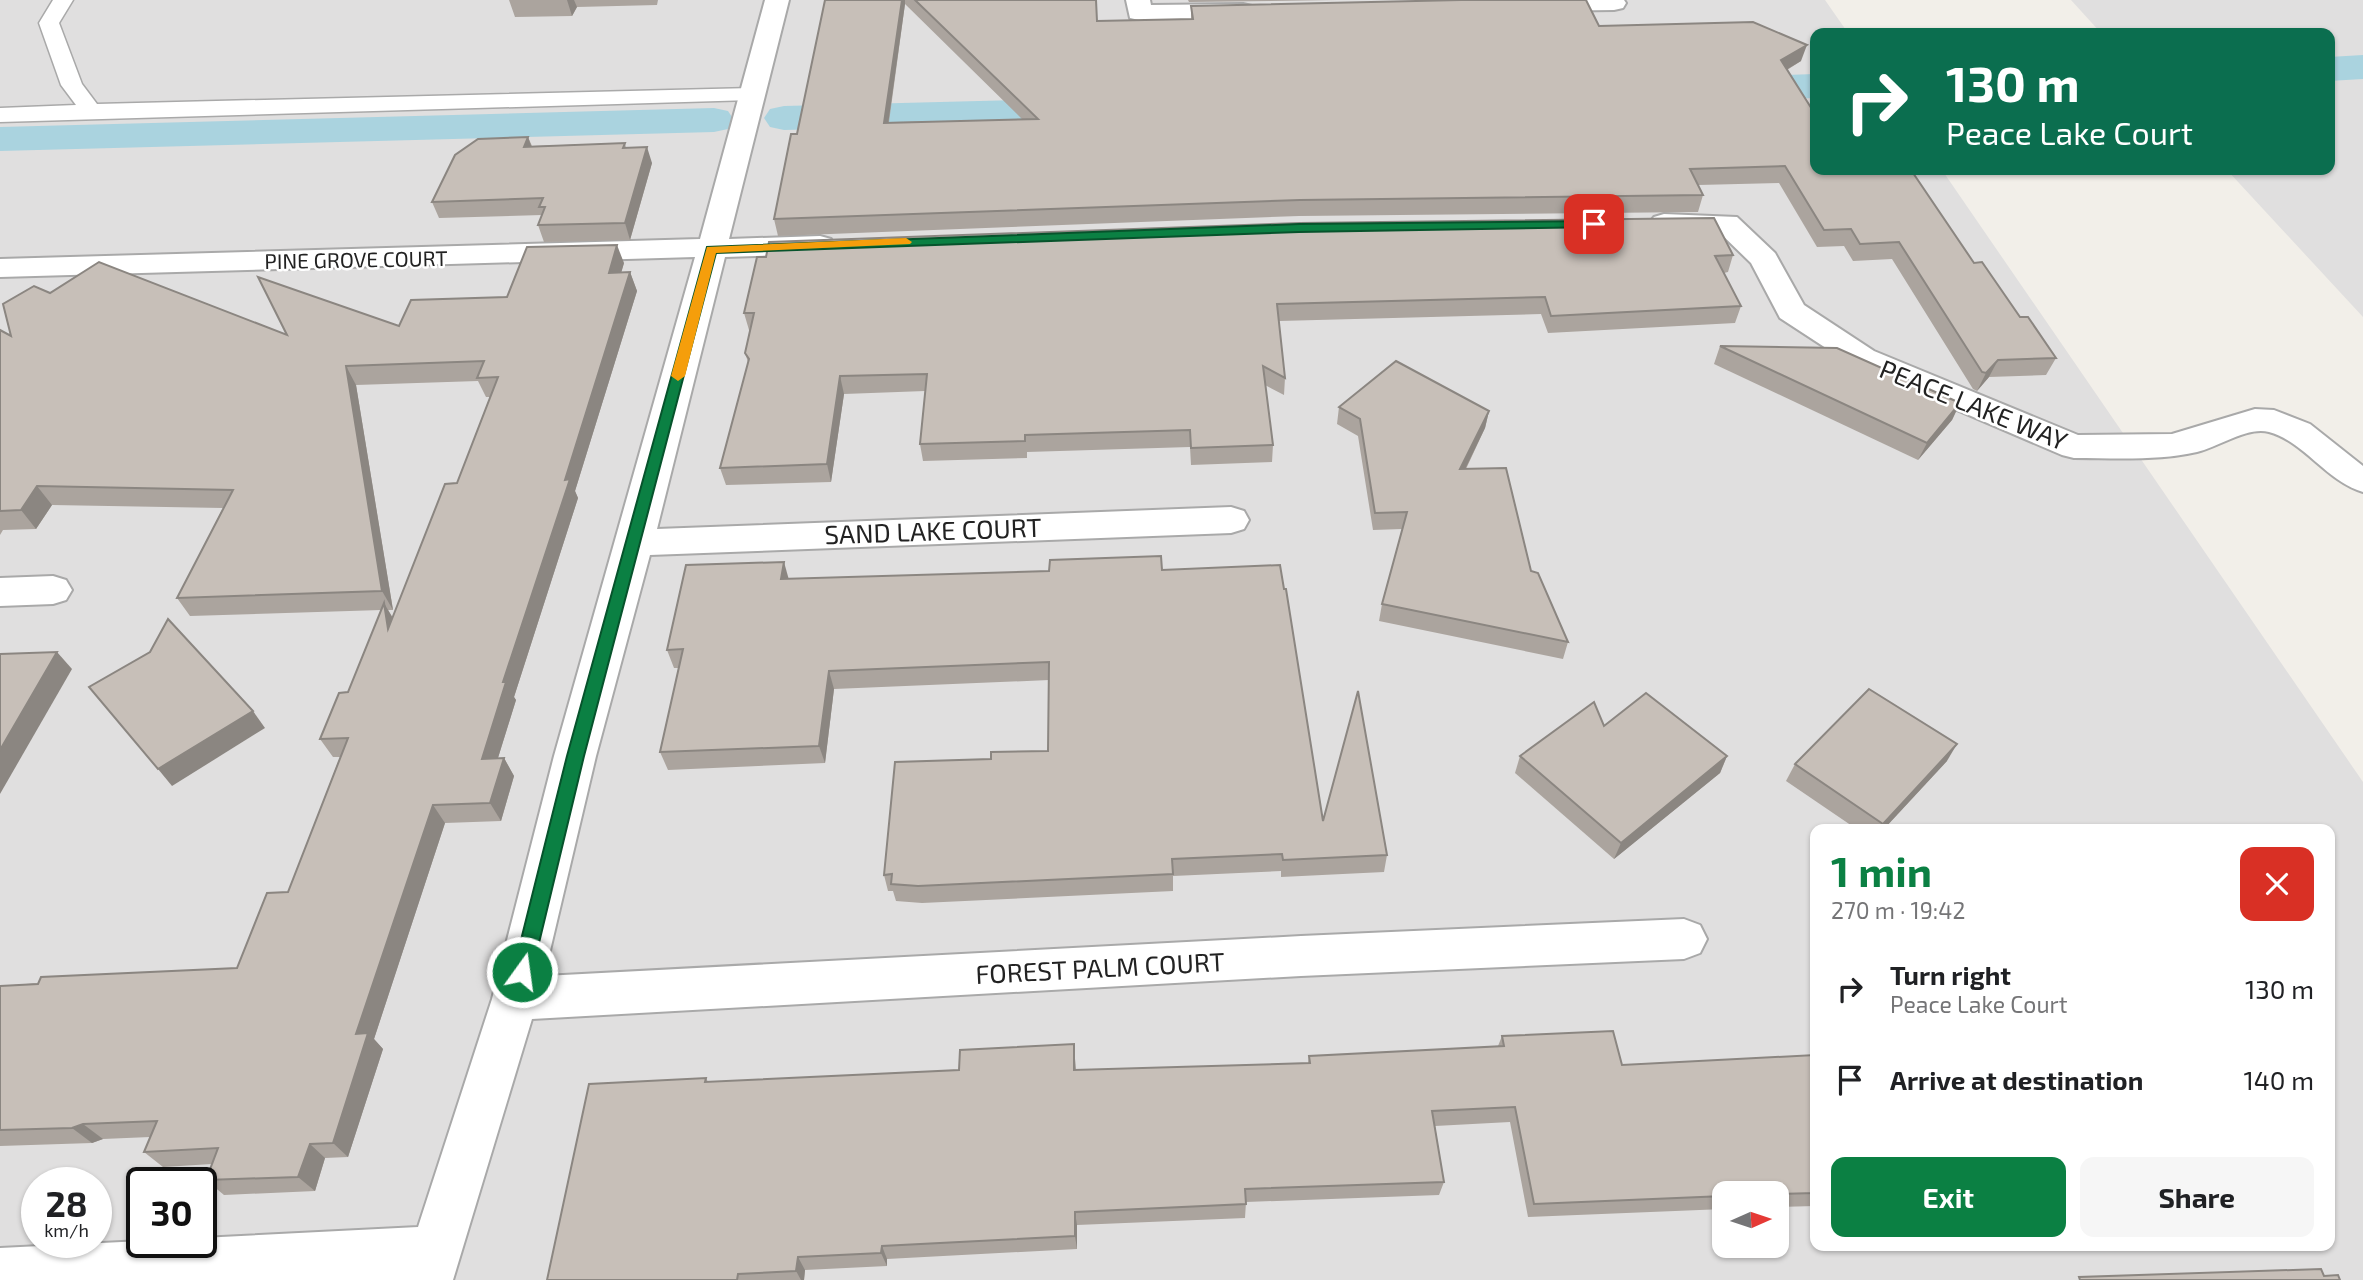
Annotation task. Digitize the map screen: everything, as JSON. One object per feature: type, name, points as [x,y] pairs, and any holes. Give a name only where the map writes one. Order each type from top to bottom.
[{"type":"street","points":[[0,1274],[430,1266],[515,999],[575,756],[635,543],[777,0]]},
{"type":"street","points":[[1138,0],[1139,13],[1265,10]]},
{"type":"street","points":[[1516,5],[1614,3]]},
{"type":"street","name":"PEACE LAKE WAY","points":[[1631,224],[1727,223],[1764,259],[1791,310],[1863,358],[2074,447],[2172,445],[2196,441],[2255,420],[2274,421],[2298,432],[2352,475],[2363,480]]},
{"type":"street","name":"PINE GROVE COURT","points":[[0,268],[851,244]]},
{"type":"street","name":"SAND LAKE COURT","points":[[635,543],[1231,520]]},
{"type":"street","points":[[0,592],[53,590]]},
{"type":"street","name":"FOREST PALM COURT","points":[[515,999],[1287,957],[1684,939]]},
{"type":"lane","points":[[63,0],[50,23],[72,85],[91,111]]},
{"type":"lane","points":[[0,115],[752,94]]},
{"type":"shaded area","points":[[0,0],[1825,0],[1845,28],[1810,28],[1810,175],[1945,175],[2363,782],[2363,1280],[0,1280]]},
{"type":"shaded area","points":[[2071,0],[2363,0],[2363,317],[2232,175],[2335,175],[2335,28],[2096,28]]},
{"type":"building","points":[[825,0],[902,0],[884,123],[1038,119],[915,0],[1096,0],[1097,21],[1193,19],[1191,6],[1586,0],[1599,26],[1753,22],[1807,45],[1781,60],[1810,106],[1810,175],[1914,175],[1974,263],[1982,262],[2020,317],[2028,317],[2056,358],[1998,360],[1986,373],[1982,372],[1899,242],[1860,244],[1851,229],[1824,230],[1785,166],[1690,169],[1703,195],[1300,200],[774,219],[791,134],[797,134]]},
{"type":"building","points":[[528,137],[524,147],[625,143],[623,148],[647,147],[625,223],[538,225],[545,207],[539,207],[543,198],[432,202],[455,155],[478,139]]},
{"type":"building","points":[[1714,218],[1733,255],[1715,256],[1741,306],[1551,316],[1545,297],[1277,304],[1285,378],[1263,366],[1273,445],[1191,448],[1190,430],[1025,435],[1025,441],[920,444],[927,374],[840,376],[827,464],[720,468],[749,359],[745,353],[754,313],[744,313],[757,257],[766,257],[769,242],[1300,223]]},
{"type":"building","points":[[617,245],[609,273],[630,272],[565,480],[570,479],[503,682],[506,682],[482,759],[504,758],[490,803],[433,805],[356,1034],[368,1033],[333,1143],[310,1144],[298,1177],[217,1180],[217,1167],[211,1167],[218,1148],[144,1152],[157,1121],[83,1124],[72,1128],[0,1130],[0,986],[38,984],[41,977],[237,968],[267,893],[288,892],[348,738],[320,739],[339,693],[348,692],[384,603],[388,629],[445,484],[457,483],[498,377],[477,378],[484,361],[346,366],[382,591],[177,598],[233,490],[37,486],[21,510],[0,511],[0,330],[11,336],[3,304],[34,286],[50,293],[99,262],[287,335],[258,277],[399,326],[411,300],[507,297],[527,247]]},
{"type":"building","points":[[1720,346],[1837,348],[1960,403],[1927,443]]},
{"type":"building","points":[[1396,361],[1489,411],[1460,469],[1506,468],[1531,571],[1538,573],[1568,642],[1382,604],[1407,512],[1375,513],[1360,419],[1339,407]]},
{"type":"building","points":[[1161,556],[1162,570],[1280,565],[1323,821],[1358,691],[1387,855],[1283,860],[1282,854],[1172,859],[1173,874],[918,886],[891,884],[892,874],[884,875],[895,762],[991,759],[991,752],[1048,751],[1049,662],[829,671],[819,746],[660,752],[683,649],[667,650],[686,565],[784,562],[781,579],[1049,571],[1050,560]]},
{"type":"building","points":[[168,619],[253,711],[158,769],[89,687],[150,652]]},
{"type":"building","points":[[57,652],[0,750],[0,654]]},
{"type":"building","points":[[1869,689],[1957,744],[1883,824],[1795,764]]},
{"type":"building","points":[[1646,693],[1727,756],[1621,843],[1520,756],[1594,702],[1604,726]]},
{"type":"building","points":[[1613,1031],[1622,1065],[1810,1055],[1810,1193],[1789,1194],[1789,1181],[1712,1181],[1712,1197],[1534,1204],[1515,1107],[1432,1111],[1444,1182],[1245,1189],[1246,1204],[1075,1212],[1075,1236],[882,1246],[881,1253],[798,1257],[796,1271],[738,1274],[737,1280],[547,1280],[589,1084],[706,1078],[705,1082],[959,1070],[960,1050],[1074,1044],[1074,1070],[1310,1063],[1309,1056],[1504,1046],[1502,1036]]},
{"type":"building","points":[[2321,1269],[2324,1276],[2338,1275],[2340,1280],[2080,1280],[2079,1277]]},
{"type":"waterway","points":[[2335,69],[2363,67]]},
{"type":"waterway","points":[[1718,89],[1810,86]]},
{"type":"waterway","points":[[784,118],[1096,110]]},
{"type":"waterway","points":[[0,139],[714,120]]},
{"type":"slow traffic","points":[[678,376],[711,250],[906,242]]},
{"type":"route","points":[[522,972],[575,756],[635,543],[711,250],[1299,228],[1594,224]]}]
